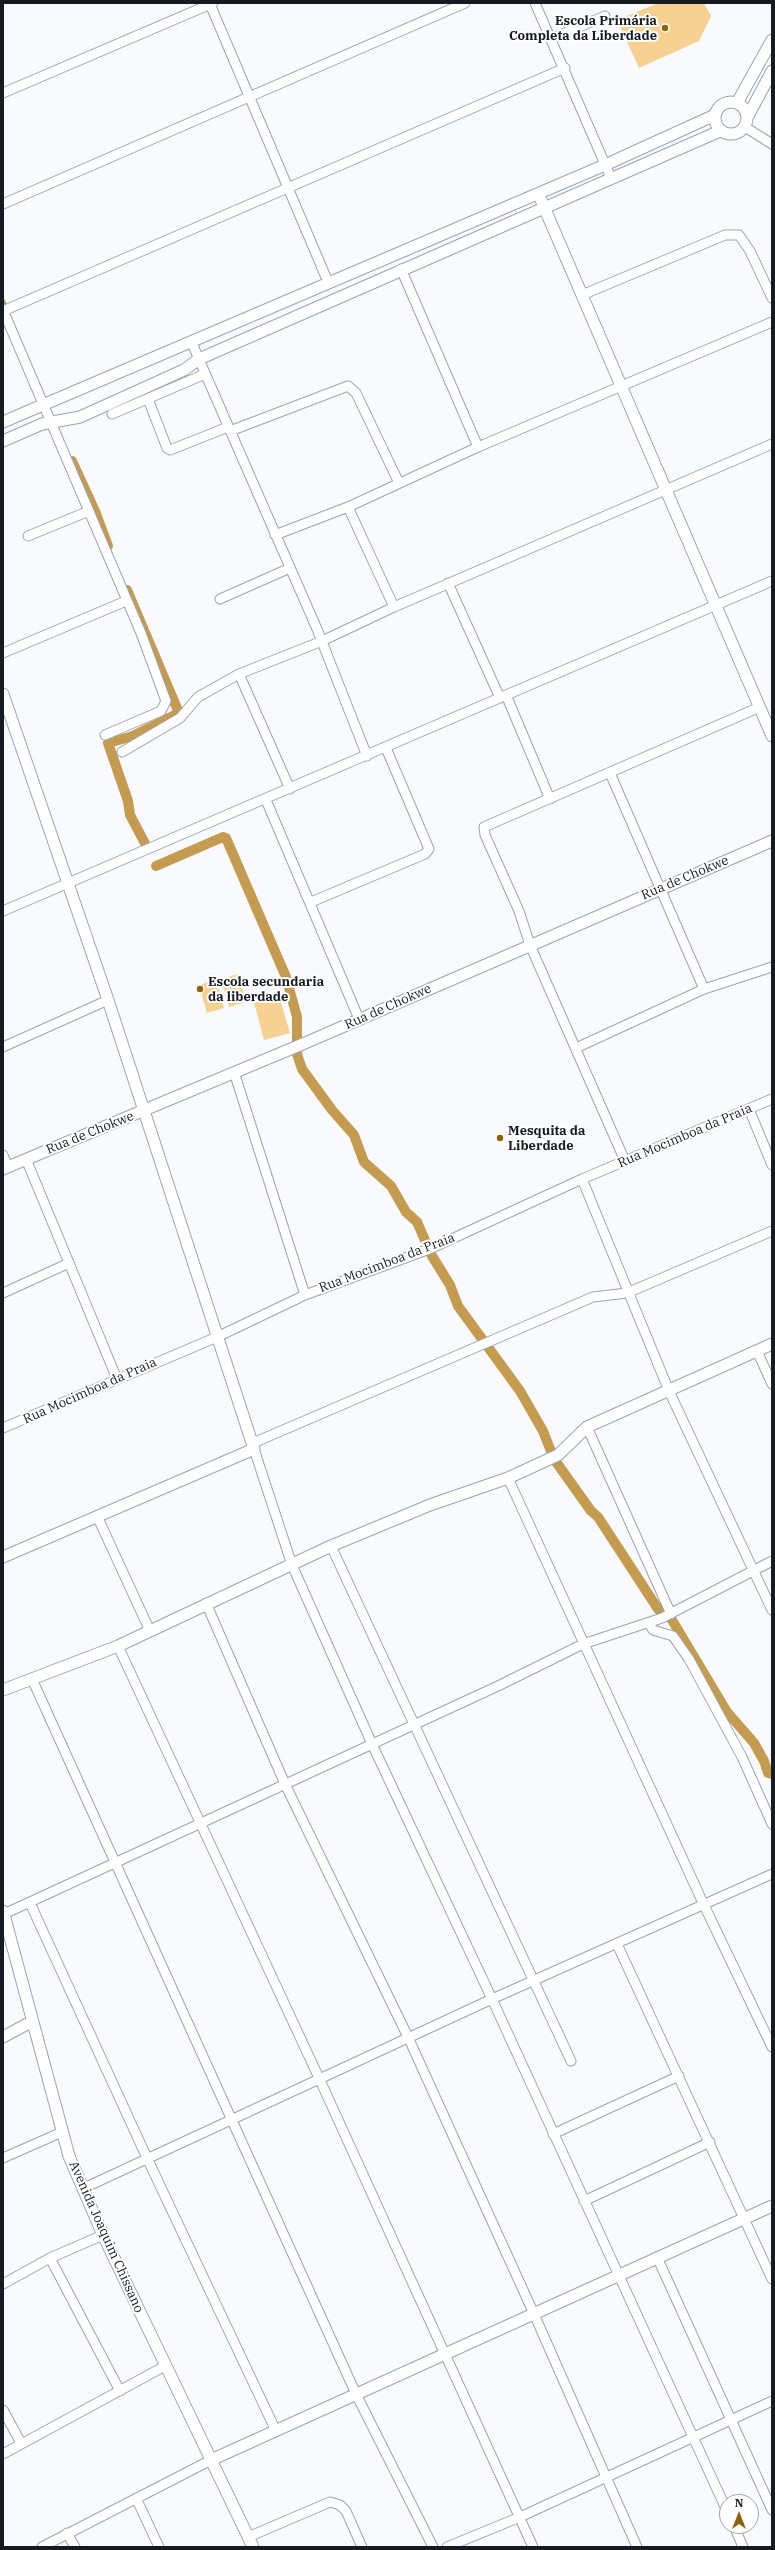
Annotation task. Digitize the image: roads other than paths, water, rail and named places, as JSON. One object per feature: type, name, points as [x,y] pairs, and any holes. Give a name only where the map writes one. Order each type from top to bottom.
[{"type":"street","points":[[3,204],[465,3]]},
{"type":"street","points":[[535,3],[611,178]]},
{"type":"street","points":[[3,93],[211,4],[248,98],[290,188],[328,282]]},
{"type":"street","points":[[551,39],[605,16]]},
{"type":"street","points":[[737,103],[772,40]]},
{"type":"street","points":[[105,735],[161,711],[166,701],[141,633],[126,601],[53,422],[3,311],[290,188],[564,68]]},
{"type":"street","points":[[3,441],[53,422],[69,421],[80,417],[184,370],[199,359],[720,131],[731,135],[736,134],[746,121],[772,71]]},
{"type":"street","points":[[720,131],[715,121],[715,115],[721,105],[732,102],[737,103],[746,110],[746,121],[772,144]]},
{"type":"street","points":[[3,422],[605,165],[715,115]]},
{"type":"street","points":[[538,193],[760,708],[768,719],[772,736]]},
{"type":"street","points":[[582,295],[725,235],[739,235],[750,251],[772,298]]},
{"type":"street","points":[[400,270],[478,447]]},
{"type":"street","points":[[275,535],[348,507],[478,447],[772,322]]},
{"type":"street","points":[[191,341],[322,641],[367,756]]},
{"type":"street","points":[[112,414],[205,374]]},
{"type":"street","points":[[148,399],[166,448],[170,450],[348,386],[356,393],[399,483]]},
{"type":"street","points":[[122,752],[180,718],[198,697],[239,674],[322,641],[394,606],[772,444]]},
{"type":"street","points":[[348,507],[394,606]]},
{"type":"street","points":[[28,536],[89,511]]},
{"type":"street","points":[[220,599],[290,568]]},
{"type":"street","points":[[3,911],[68,885],[772,582]]},
{"type":"street","points":[[448,583],[550,799]]},
{"type":"street","points":[[3,653],[126,601]]},
{"type":"street","points":[[239,674],[290,789]]},
{"type":"street","points":[[3,694],[108,1000],[143,1112],[292,1565],[372,1744],[492,1999],[719,2494]]},
{"type":"street","points":[[625,1161],[530,945],[519,911],[488,845],[484,827],[760,708]]},
{"type":"street","points":[[311,902],[424,854],[429,849],[386,748]]},
{"type":"street","points":[[610,773],[704,989]]},
{"type":"street","points":[[266,800],[311,902],[359,1020]]},
{"type":"street","name":"Rua de Chokwe","points":[[6,1168],[143,1112],[359,1020],[660,888],[772,841]]},
{"type":"street","points":[[576,1048],[704,989],[772,967]]},
{"type":"street","points":[[3,1047],[108,1000]]},
{"type":"street","points":[[234,1072],[305,1296]]},
{"type":"street","name":"Rua Mocimboa da Praia","points":[[3,1428],[217,1337],[305,1296],[429,1249],[582,1179],[772,1098]]},
{"type":"street","points":[[749,1109],[772,1165]]},
{"type":"street","points":[[3,1155],[6,1168]]},
{"type":"street","points":[[26,1159],[67,1264],[117,1379]]},
{"type":"street","points":[[582,1179],[627,1293],[669,1391],[752,1571],[772,1610]]},
{"type":"street","points":[[3,1557],[452,1357],[485,1345],[594,1297],[627,1293],[772,1231]]},
{"type":"street","points":[[3,1293],[67,1264]]},
{"type":"street","points":[[3,1690],[118,1646],[206,1603],[331,1546],[430,1505],[508,1478],[558,1456],[587,1427],[772,1344]]},
{"type":"street","points":[[757,1351],[772,1384]]},
{"type":"street","points":[[587,1427],[671,1614]]},
{"type":"street","points":[[508,1478],[703,1903],[772,2047]]},
{"type":"street","points":[[97,1516],[150,1631]]},
{"type":"street","points":[[331,1546],[533,1982],[555,2023],[571,2061]]},
{"type":"street","points":[[3,1913],[30,1903],[115,1861],[201,1824],[413,1724],[498,1686],[583,1644],[649,1623],[671,1614],[772,1561]]},
{"type":"street","points":[[206,1603],[285,1784],[408,2037],[534,2314],[637,2547]]},
{"type":"street","points":[[649,1623],[653,1630],[673,1636],[689,1659],[742,1757],[772,1824]]},
{"type":"street","points":[[118,1646],[319,2078],[533,2547]]},
{"type":"street","points":[[32,1679],[233,2119],[356,2394],[433,2547]]},
{"type":"street","points":[[84,2188],[408,2037],[533,1982],[703,1903],[772,1874]]},
{"type":"street","points":[[30,1903],[146,2158],[276,2430]]},
{"type":"street","name":"Avenida Joaquim Chissano","points":[[3,1913],[5,1926],[62,2132],[84,2188],[104,2235],[165,2366],[251,2542]]},
{"type":"street","points":[[616,1944],[710,2142],[772,2279]]},
{"type":"street","points":[[3,2038],[32,2022]]},
{"type":"street","points":[[553,2134],[679,2076]]},
{"type":"street","points":[[3,2158],[62,2132]]},
{"type":"street","points":[[584,2201],[710,2142]]},
{"type":"street","points":[[42,2547],[212,2460],[276,2430],[772,2206]]},
{"type":"street","points":[[3,2284],[50,2258],[104,2235]]},
{"type":"street","points":[[658,2257],[772,2510]]},
{"type":"street","points":[[50,2258],[120,2391]]},
{"type":"street","points":[[3,2454],[165,2366]]},
{"type":"street","points":[[447,2547],[520,2516],[692,2436],[772,2401]]},
{"type":"street","points":[[3,2410],[21,2443]]},
{"type":"street","points":[[136,2498],[159,2547]]},
{"type":"street","points":[[251,2542],[330,2502],[340,2505],[346,2511],[362,2547]]},
{"type":"street","points":[[67,2533],[75,2547]]},
{"type":"street","points":[[738,2534],[744,2547]]},
{"type":"waterway","points":[[3,300],[6,306]]},
{"type":"waterway","points":[[72,461],[95,511],[108,546]]},
{"type":"waterway","points":[[127,590],[179,713],[133,736],[108,743],[128,801],[130,815],[148,849]]},
{"type":"waterway","points":[[156,866],[223,837],[226,838],[286,977],[297,1017],[297,1054],[302,1069],[332,1110],[354,1135],[364,1162],[391,1186],[406,1212],[417,1222],[432,1256],[450,1285],[458,1306],[520,1391],[543,1431],[554,1459],[591,1511],[598,1517],[658,1609],[669,1615],[727,1712],[754,1743],[764,1761],[768,1773],[772,1774]]},
{"type":"place","name":"Escola Primária Completa da Liberdade","points":[[665,28]]},
{"type":"place","name":"Escola secundaria da liberdade","points":[[200,989]]},
{"type":"place","name":"Mesquita da Liberdade","points":[[500,1138]]}]
